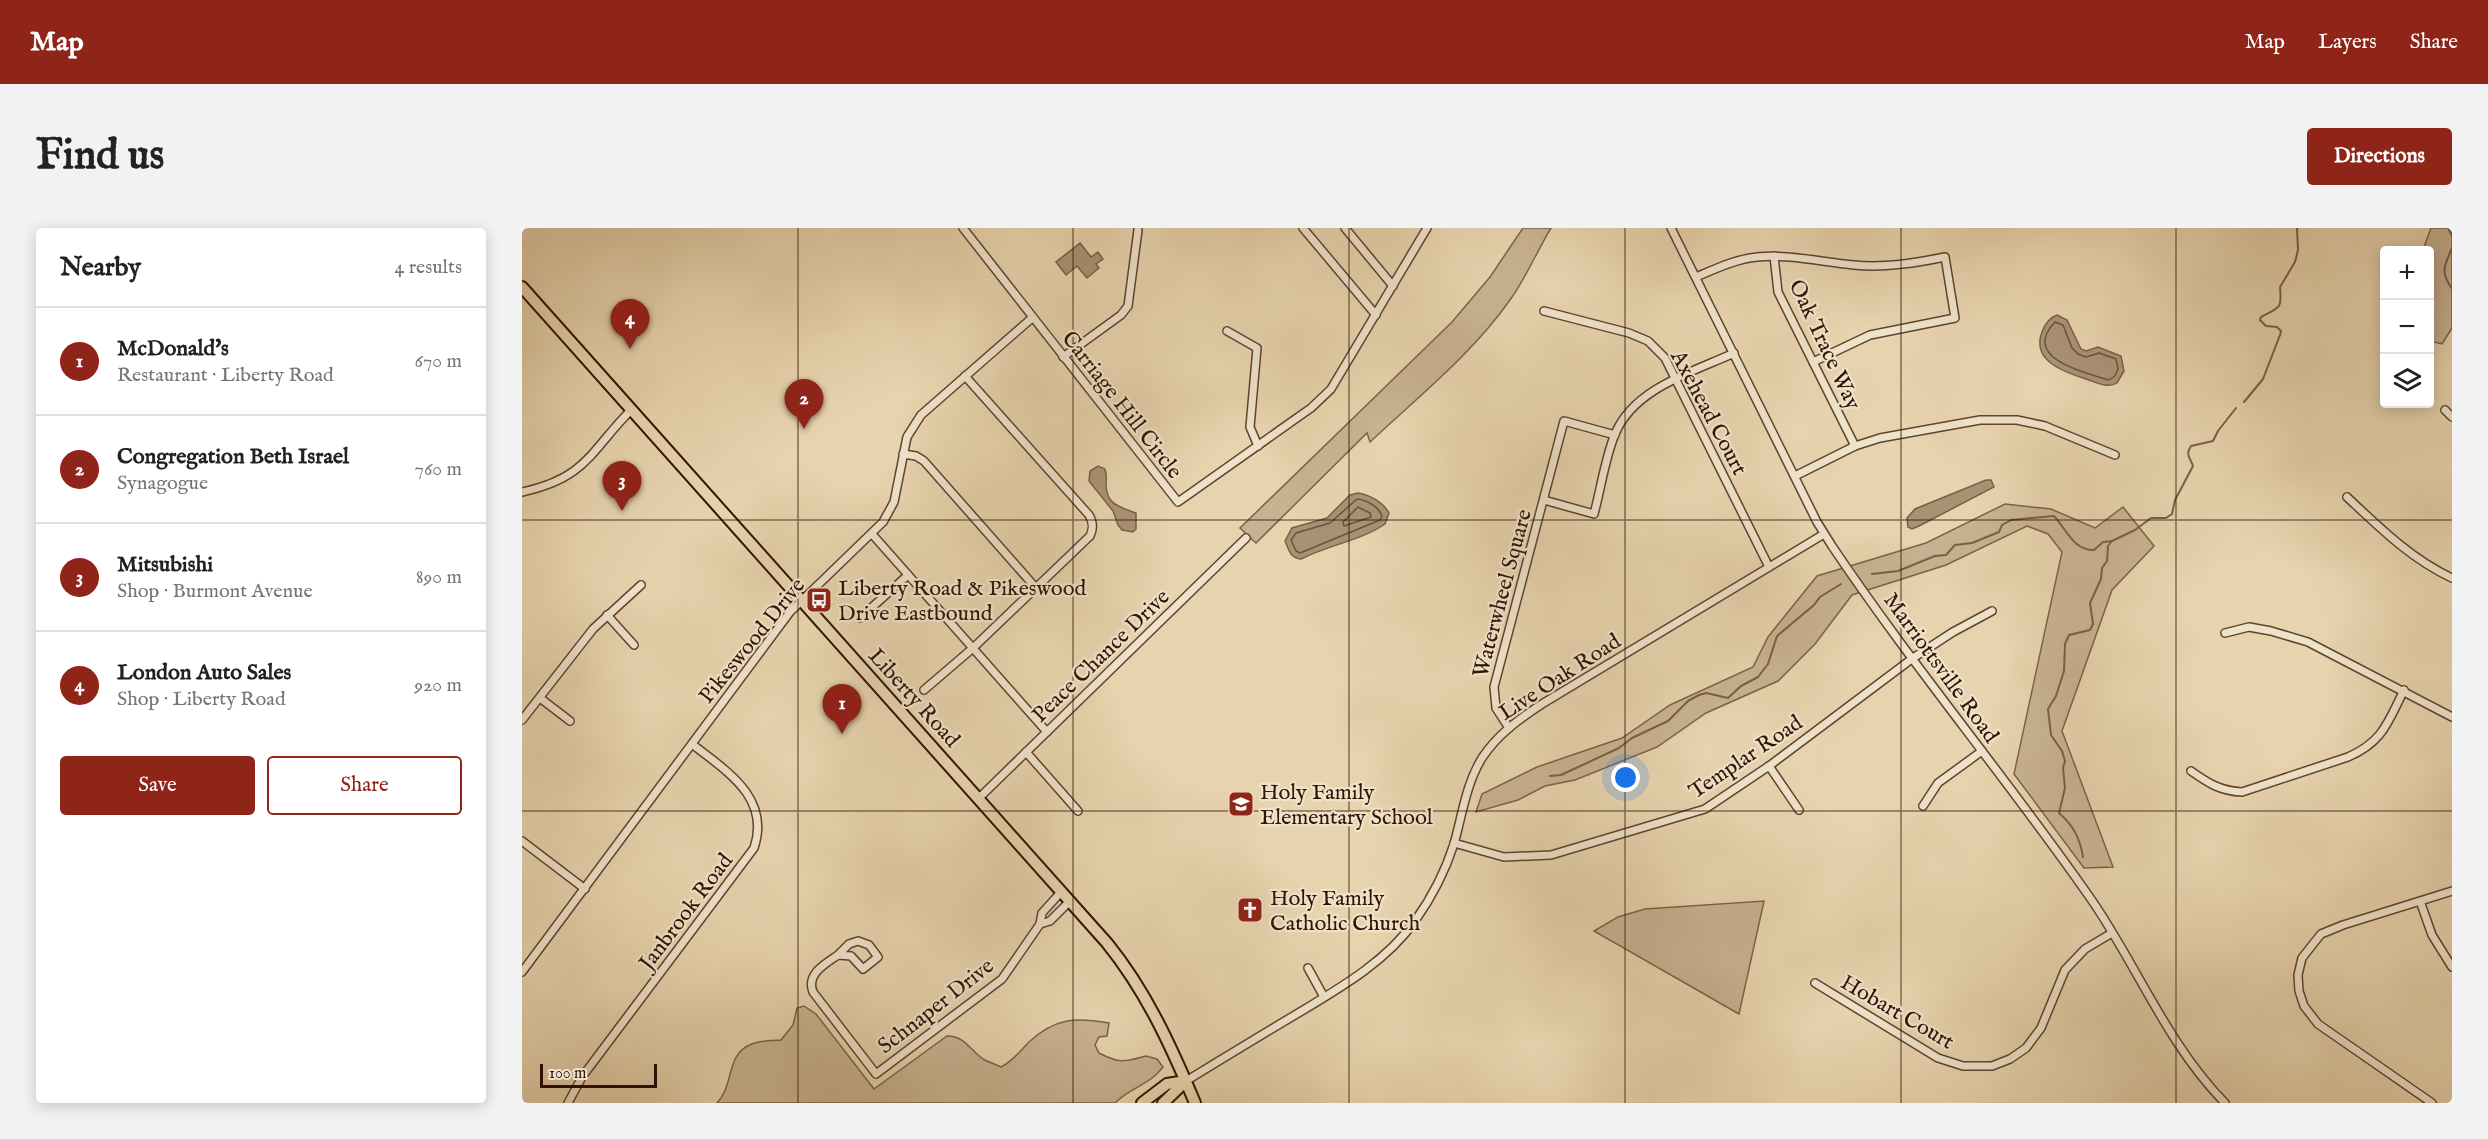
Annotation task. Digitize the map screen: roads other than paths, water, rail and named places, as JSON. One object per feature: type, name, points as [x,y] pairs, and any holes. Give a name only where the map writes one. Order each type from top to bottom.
[{"type":"main road","name":"Liberty Road","points":[[522,287],[1112,949],[1134,979],[1156,1018],[1196,1103]]},
{"type":"main road","points":[[1142,1103],[1167,1084],[1186,1081]]},
{"type":"main road","points":[[1163,1103],[1186,1081]]},
{"type":"street","name":"Carriage Hill Circle","points":[[963,228],[1178,502],[1311,408],[1331,389],[1427,228]]},
{"type":"street","points":[[1303,228],[1376,315]]},
{"type":"street","points":[[1345,228],[1393,286]]},
{"type":"street","name":"Marriottsville Road","points":[[1671,228],[1824,534],[2092,902],[2171,1034],[2195,1069],[2225,1103]]},
{"type":"street","points":[[1063,357],[1121,315],[1128,306],[1138,230]]},
{"type":"street","points":[[1696,277],[1732,262],[1754,257],[1773,256],[1876,267],[1905,265],[1945,257],[1955,318],[1870,335],[1812,362]]},
{"type":"street","name":"Oak Trace Way","points":[[1773,256],[1778,292],[1855,446]]},
{"type":"street","name":"Axehead Court","points":[[1544,311],[1629,333],[1648,341],[1665,358],[1769,567]]},
{"type":"street","name":"Pikeswood Drive","points":[[522,972],[802,599],[884,522],[894,501],[903,454],[912,427],[921,415],[1032,318]]},
{"type":"street","points":[[1227,331],[1257,348],[1250,427],[1258,446]]},
{"type":"street","name":"Waterwheel Square","points":[[1544,500],[1594,514],[1615,435],[1630,409],[1649,394],[1675,380],[1734,353]]},
{"type":"street","points":[[924,690],[973,648],[1093,531],[1092,521],[965,376]]},
{"type":"street","points":[[522,492],[556,482],[580,468],[632,409]]},
{"type":"street","points":[[2445,410],[2452,417]]},
{"type":"street","points":[[1795,476],[1855,446],[1880,438],[1980,420],[2045,426],[2115,454]]},
{"type":"street","name":"Waterwheel Square","points":[[1509,728],[1496,708],[1494,687],[1564,421],[1615,435]]},
{"type":"street","points":[[903,454],[916,456],[924,461],[1036,588]]},
{"type":"street","points":[[2347,496],[2394,540],[2436,570],[2452,578]]},
{"type":"street","points":[[872,534],[1047,732]]},
{"type":"street","name":"Live Oak Road","points":[[1186,1081],[1324,998],[1365,970],[1404,935],[1423,910],[1440,881],[1477,768],[1488,749],[1509,728],[1542,704],[1824,534]]},
{"type":"street","name":"Peace Chance Drive","points":[[979,798],[1246,538]]},
{"type":"street","points":[[860,618],[908,575]]},
{"type":"street","points":[[522,720],[580,645],[607,615],[640,585]]},
{"type":"street","name":"Templar Road","points":[[1454,843],[1485,853],[1504,856],[1551,855],[1705,809],[1769,766],[1913,658],[1953,632],[1992,611]]},
{"type":"street","points":[[607,615],[634,645]]},
{"type":"street","points":[[2225,633],[2249,627],[2289,636],[2323,649],[2452,717]]},
{"type":"street","points":[[2191,771],[2212,786],[2227,791],[2242,792],[2348,757],[2364,750],[2383,732],[2404,690]]},
{"type":"street","points":[[540,698],[570,721]]},
{"type":"street","name":"Janbrook Road","points":[[568,1103],[582,1077],[754,848],[759,826],[755,806],[728,773],[692,744]]},
{"type":"street","points":[[1923,806],[1938,783],[1982,751]]},
{"type":"street","points":[[1026,752],[1078,811]]},
{"type":"street","points":[[1769,766],[1799,810]]},
{"type":"street","points":[[522,841],[585,889]]},
{"type":"street","name":"Schnaper Drive","points":[[838,955],[851,956],[863,969],[878,957],[869,945],[858,940],[849,944],[814,974],[810,986],[876,1074],[1002,979],[1040,924],[1042,913],[1062,891]]},
{"type":"street","points":[[2432,1103],[2318,1024],[2304,1006],[2299,991],[2298,975],[2302,958],[2321,934],[2452,891]]},
{"type":"street","name":"Schnaper Drive","points":[[1040,924],[1050,921],[1070,901]]},
{"type":"street","points":[[2420,901],[2432,935],[2452,967]]},
{"type":"street","name":"Hobart Court","points":[[1815,983],[1938,1058],[1962,1066],[1992,1066],[2010,1059],[2026,1048],[2040,1028],[2065,970],[2085,949],[2112,933]]},
{"type":"street","points":[[1308,968],[1324,998]]},
{"type":"water","points":[[1080,243],[1091,257],[1098,252],[1103,259],[1096,264],[1099,268],[1087,278],[1077,266],[1066,275],[1056,262]]},
{"type":"water","points":[[2057,315],[2067,320],[2081,349],[2086,351],[2098,347],[2121,356],[2124,371],[2117,383],[2106,385],[2097,383],[2060,369],[2045,358],[2041,351],[2042,332],[2044,326]]},
{"type":"water","points":[[1098,466],[1105,469],[1108,497],[1111,501],[1119,507],[1136,513],[1136,529],[1133,532],[1122,530],[1113,511],[1089,481],[1090,471]]},
{"type":"water","points":[[1991,480],[1994,487],[1919,526],[1912,529],[1908,527],[1907,518],[1915,509]]},
{"type":"water","points":[[1358,493],[1376,500],[1386,509],[1389,513],[1385,524],[1365,535],[1301,559],[1292,555],[1285,541],[1292,528],[1327,518],[1350,495]]},
{"type":"waterway","points":[[2244,402],[2263,379],[2280,335],[2281,331],[2277,327],[2266,326],[2260,320],[2280,304],[2280,287],[2295,262],[2298,250],[2297,228]]},
{"type":"waterway","points":[[2448,228],[2452,236]]},
{"type":"waterway","points":[[2452,248],[2444,269],[2452,289]]},
{"type":"waterway","points":[[2083,857],[2075,832],[2059,813],[2065,788],[2063,768],[2065,761],[2062,751],[2051,735],[2048,709],[2056,696],[2064,671],[2065,644],[2069,635],[2090,630],[2093,624],[2090,603],[2101,579],[2102,568],[2107,561],[2108,546],[2112,541],[2135,530],[2151,518],[2166,518],[2172,514],[2175,500],[2193,466],[2188,454],[2189,449],[2191,446],[2213,441],[2236,408]]},
{"type":"waterway","points":[[1872,574],[1898,571],[1935,556],[1946,555],[1955,545],[1972,543],[1999,532],[2002,525],[2011,520],[2054,516],[2071,538],[2087,549],[2094,550],[2103,542],[2112,541]]},
{"type":"waterway","points":[[1550,776],[1561,775],[1619,748],[1632,738],[1668,721],[1688,701],[1699,695],[1706,693],[1728,698],[1741,686],[1758,677],[1768,664],[1777,636],[1814,605],[1820,597],[1841,584]]},
{"type":"place","name":"London Auto Sales","points":[[630,349]]},
{"type":"place","name":"Congregation Beth Israel","points":[[804,429]]},
{"type":"place","name":"Mitsubishi","points":[[622,511]]},
{"type":"place","name":"Liberty Road & Pikeswood Drive Eastbound","points":[[819,600]]},
{"type":"place","name":"McDonald's","points":[[842,734]]},
{"type":"place","name":"Holy Family Elementary School","points":[[1241,804]]},
{"type":"place","name":"Holy Family Catholic Church","points":[[1250,910]]}]
